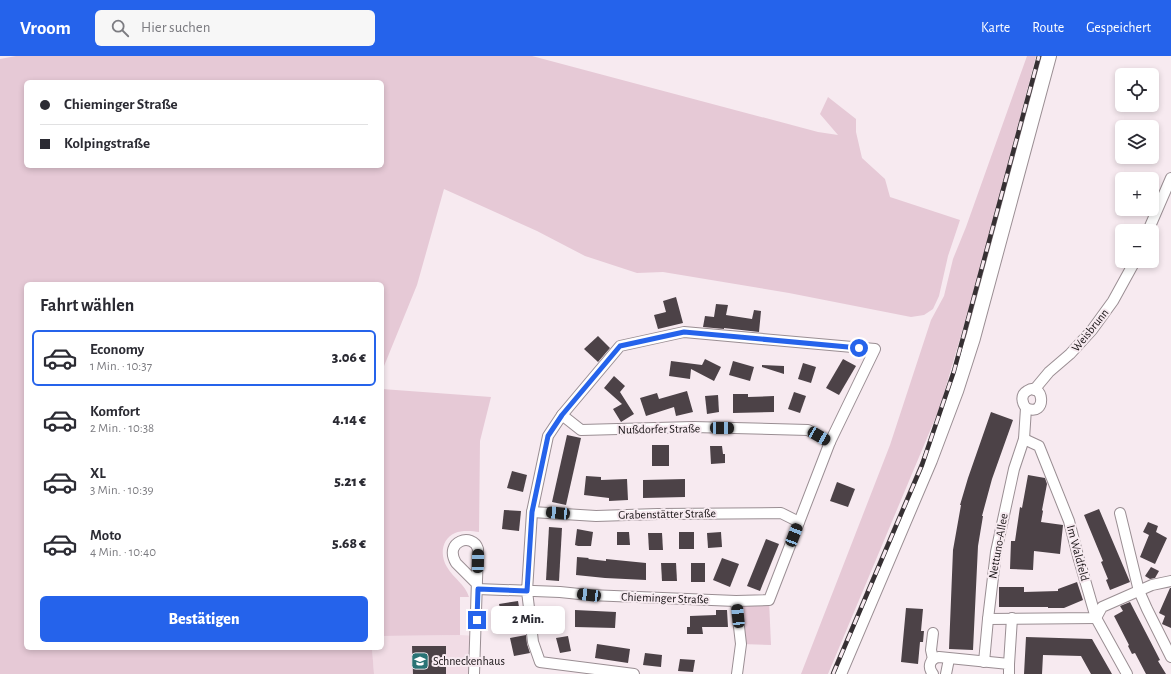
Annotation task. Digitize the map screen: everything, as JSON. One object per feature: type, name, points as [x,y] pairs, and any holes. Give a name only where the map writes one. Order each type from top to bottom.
[{"type":"street","points":[[839,674],[930,460],[956,391],[976,330],[1050,56]]},
{"type":"street","points":[[1151,224],[1171,178]]},
{"type":"street","name":"Weisbrunn","points":[[1034,390],[1049,372],[1070,354],[1092,330],[1113,300],[1130,268]]},
{"type":"street","name":"Chieminger Straße","points":[[474,674],[477,587],[527,591],[560,592],[589,595],[736,601],[769,600],[830,442],[875,349],[684,332],[620,346],[562,415],[548,436],[532,512],[527,591]]},
{"type":"street","points":[[1026,408],[1035,409],[1040,406],[1042,400],[1041,395],[1034,390]]},
{"type":"street","name":"Nettuno-Allee","points":[[984,662],[996,552],[1014,469],[1024,439],[1026,408],[1022,402],[1022,398],[1026,392],[1034,390]]},
{"type":"street","name":"Nußdorfer Straße","points":[[562,415],[581,430],[693,427],[808,430],[830,442]]},
{"type":"street","name":"Im Waldfeld","points":[[1024,439],[1039,446],[1069,521],[1096,618],[1127,674]]},
{"type":"street","name":"Grabenstätter Straße","points":[[532,512],[596,516],[781,513],[799,522]]},
{"type":"street","points":[[1120,513],[1139,590],[1171,657]]},
{"type":"street","points":[[988,619],[1096,618],[1102,606],[1152,585],[1171,581]]},
{"type":"street","points":[[527,591],[533,642],[540,662],[634,674]]},
{"type":"street","points":[[736,601],[741,644],[738,674]]},
{"type":"street","points":[[933,674],[929,667],[931,661],[940,657],[984,662],[1009,669],[1012,618]]},
{"type":"street","points":[[933,632],[931,650],[933,659]]},
{"type":"street","points":[[946,674],[949,658]]},
{"type":"shaded area","points":[[16,56],[532,56],[818,132],[838,135],[820,114],[828,97],[856,119],[856,132],[862,158],[885,179],[890,197],[960,220],[948,256],[939,296],[933,309],[924,315],[911,317],[789,293],[663,272],[637,273],[585,256],[537,231],[444,189],[417,285],[384,366],[384,282],[24,282],[24,650],[372,650],[374,674],[0,674],[0,59]]},
{"type":"shaded area","points":[[1027,56],[1036,56],[987,246],[940,407],[828,674],[801,674],[890,445],[931,320],[944,296],[953,259],[966,227]]},
{"type":"shaded area","points":[[384,389],[491,397],[480,441],[479,532],[464,531],[455,533],[447,539],[443,548],[443,558],[447,567],[465,589],[469,597],[460,597],[460,635],[384,636]]},
{"type":"shaded area","points":[[769,600],[771,645],[741,644],[736,601]]},
{"type":"shaded area","name":"Schneckenhaus","points":[[384,636],[476,636],[474,674],[374,674],[372,650],[384,650]]},
{"type":"building","points":[[676,297],[683,323],[658,329],[654,315],[666,312],[663,301]]},
{"type":"building","points":[[716,304],[728,305],[726,315],[752,319],[754,310],[761,311],[759,332],[703,327],[705,316],[714,317]]},
{"type":"building","points":[[598,336],[610,348],[598,362],[584,349]]},
{"type":"building","points":[[705,359],[721,367],[714,381],[691,369],[690,379],[669,376],[671,361],[702,365]]},
{"type":"building","points":[[843,359],[856,366],[839,395],[826,388]]},
{"type":"building","points":[[733,361],[754,367],[750,381],[729,375]]},
{"type":"building","points":[[803,363],[816,367],[811,383],[798,379]]},
{"type":"building","points":[[762,365],[784,366],[784,374],[762,367]]},
{"type":"building","points":[[614,376],[625,386],[620,392],[634,414],[621,422],[613,409],[622,404],[604,388]]},
{"type":"building","points":[[687,391],[693,412],[676,416],[674,407],[646,416],[640,398],[657,393],[659,399]]},
{"type":"building","points":[[794,392],[806,396],[800,413],[788,409]]},
{"type":"building","points":[[733,394],[748,394],[748,397],[774,396],[774,412],[733,413]]},
{"type":"building","points":[[718,395],[719,412],[707,414],[705,396]]},
{"type":"building","points":[[991,412],[1013,420],[992,479],[982,516],[978,546],[973,650],[949,649],[953,550],[960,505]]},
{"type":"building","points":[[567,435],[581,438],[566,505],[552,502]]},
{"type":"building","points":[[652,445],[669,445],[669,466],[652,466]]},
{"type":"building","points":[[710,446],[722,446],[723,454],[725,454],[725,463],[711,464]]},
{"type":"building","points":[[512,471],[527,475],[523,492],[507,488]]},
{"type":"building","points":[[1028,475],[1045,478],[1047,484],[1041,522],[1063,525],[1060,554],[1034,551],[1033,570],[1010,569],[1011,541],[1015,541],[1020,507],[1022,508]]},
{"type":"building","points":[[586,476],[601,477],[601,480],[627,479],[628,500],[609,501],[609,498],[584,495]]},
{"type":"building","points":[[685,479],[685,497],[643,498],[643,480]]},
{"type":"building","points":[[837,482],[855,489],[848,507],[830,501]]},
{"type":"building","points":[[1099,509],[1130,582],[1110,590],[1106,580],[1108,579],[1101,562],[1103,561],[1084,515]]},
{"type":"building","points":[[504,510],[521,511],[519,531],[502,529]]},
{"type":"building","points":[[1148,522],[1158,526],[1156,532],[1167,538],[1155,564],[1140,557],[1149,535],[1143,532]]},
{"type":"building","points":[[549,527],[562,528],[559,581],[546,580]]},
{"type":"building","points":[[577,529],[593,532],[591,546],[575,545]]},
{"type":"building","points":[[617,532],[629,532],[630,545],[617,545]]},
{"type":"building","points":[[679,532],[694,532],[694,549],[679,549]]},
{"type":"building","points":[[721,532],[722,547],[708,548],[707,533]]},
{"type":"building","points":[[648,533],[662,533],[663,550],[649,550]]},
{"type":"building","points":[[766,539],[779,544],[760,591],[747,586]]},
{"type":"building","points":[[577,557],[606,561],[606,559],[646,563],[646,580],[576,575]]},
{"type":"building","points":[[722,558],[739,564],[730,587],[713,580]]},
{"type":"building","points":[[661,563],[676,563],[677,581],[662,581]]},
{"type":"building","points":[[691,563],[705,563],[705,582],[691,582]]},
{"type":"building","points":[[1151,567],[1159,571],[1155,578],[1150,579],[1145,576]]},
{"type":"building","points":[[1077,582],[1083,600],[1064,608],[999,607],[999,587],[1024,587],[1024,592],[1058,591],[1058,589]]},
{"type":"building","points":[[1170,588],[1171,628],[1162,624],[1165,616],[1159,613]]},
{"type":"building","points":[[518,601],[521,618],[503,622],[499,604]]},
{"type":"building","points":[[1130,602],[1160,660],[1158,661],[1166,674],[1146,674],[1135,653],[1132,654],[1128,646],[1129,645],[1114,616],[1123,611],[1120,606]]},
{"type":"building","points":[[906,608],[923,609],[921,631],[924,631],[923,642],[920,642],[918,664],[901,662]]},
{"type":"building","points":[[575,610],[616,612],[615,628],[575,627]]},
{"type":"building","points":[[716,610],[727,610],[728,627],[702,627],[703,634],[687,634],[687,627],[690,627],[690,616],[716,615]]},
{"type":"building","points":[[526,635],[530,653],[514,656],[510,638]]},
{"type":"building","points":[[568,636],[571,651],[560,653],[556,638]]},
{"type":"building","points":[[1026,637],[1092,639],[1112,674],[1091,674],[1081,656],[1043,655],[1042,674],[1024,674]]},
{"type":"building","points":[[597,644],[630,649],[628,663],[595,658]]},
{"type":"building","points":[[412,646],[446,646],[446,674],[413,674]]},
{"type":"building","points":[[645,653],[662,655],[661,667],[643,665]]},
{"type":"building","points":[[680,659],[695,660],[693,672],[678,671]]},
{"type":"railway","points":[[833,674],[922,465],[954,371],[1039,56]]},
{"type":"place","name":"Schneckenhaus","points":[[420,661]]},
{"type":"route","points":[[477,620],[478,589],[527,591],[532,512],[548,436],[562,415],[620,346],[684,332],[859,348]]}]
